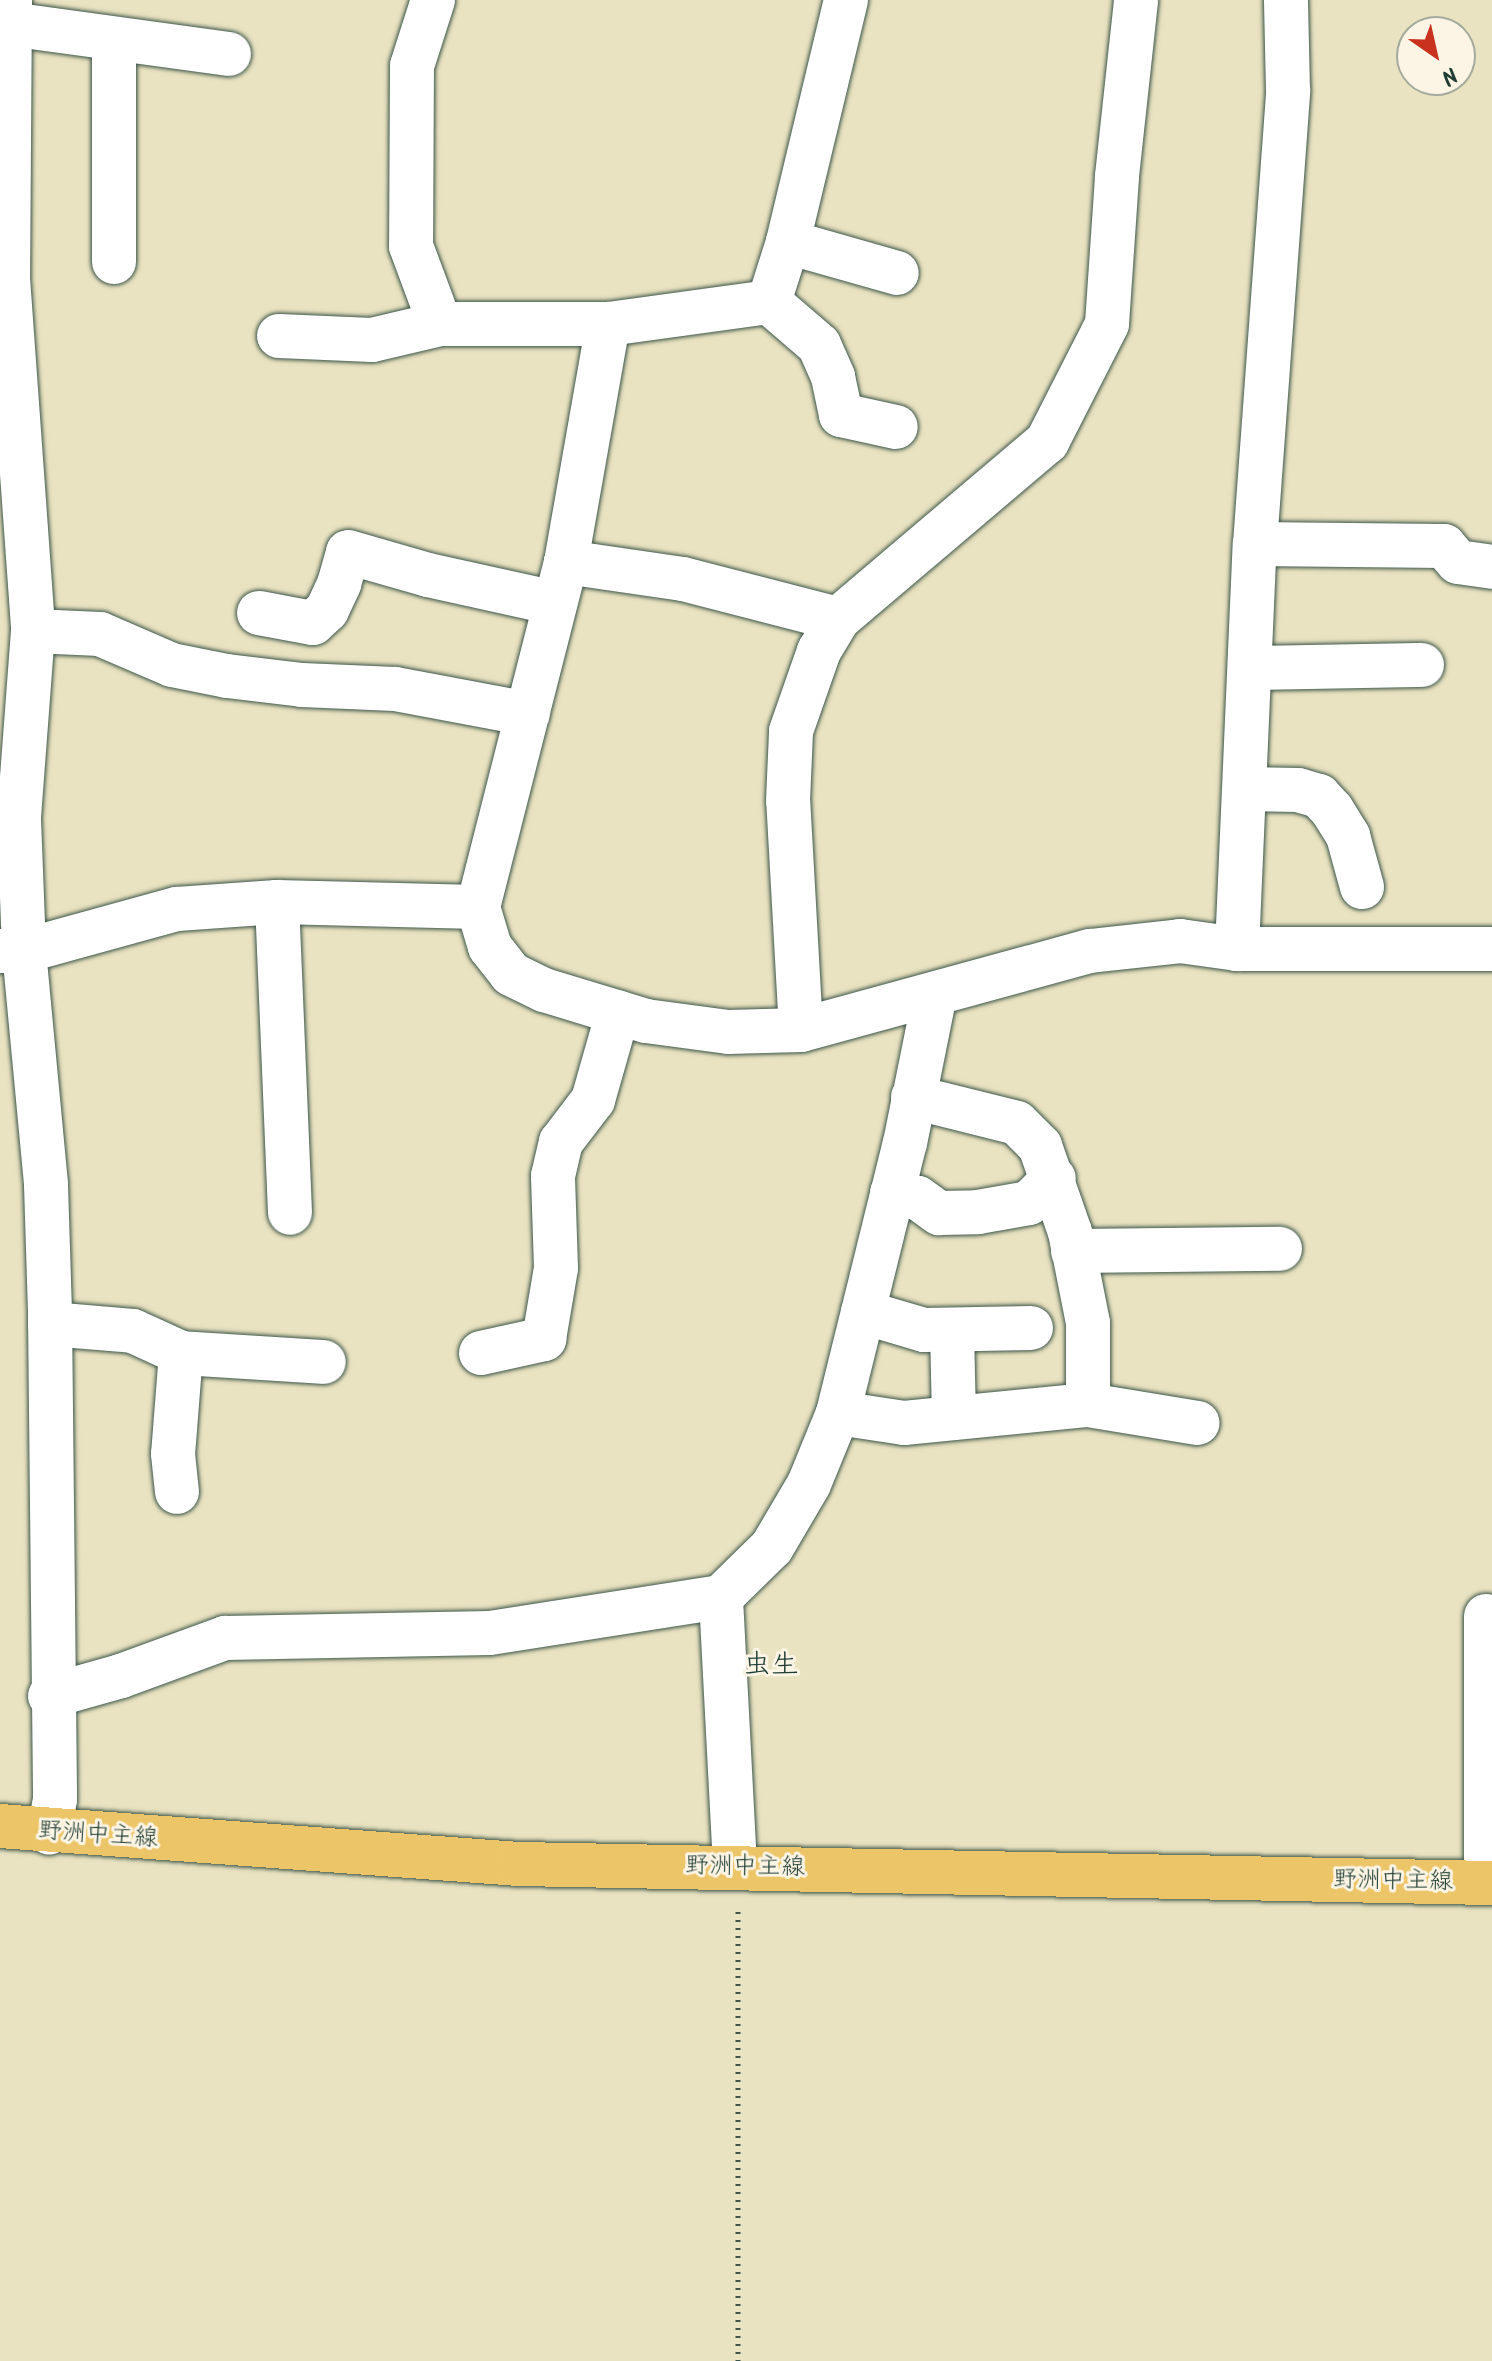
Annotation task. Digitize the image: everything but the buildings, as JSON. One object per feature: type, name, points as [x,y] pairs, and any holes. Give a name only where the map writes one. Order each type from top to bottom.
[{"type":"main road","name":"野洲中主線","points":[[0,1826],[49,1832],[519,1864],[1489,1883]]},
{"type":"street","points":[[433,0],[412,66],[411,246],[440,324]]},
{"type":"street","points":[[769,302],[788,242],[846,0]]},
{"type":"street","points":[[801,1030],[788,801],[791,731],[819,651],[838,619],[1047,442],[1107,324],[1117,176],[1136,0]]},
{"type":"street","points":[[1237,949],[1255,544],[1288,90],[1286,0]]},
{"type":"street","points":[[49,1832],[55,1799],[46,1185],[12,951],[10,819],[33,631],[8,278],[10,12],[114,39],[229,54]]},
{"type":"street","points":[[114,39],[114,262]]},
{"type":"street","points":[[788,242],[897,273]]},
{"type":"street","points":[[279,336],[372,340],[440,324],[608,324],[769,302],[819,345],[833,377],[841,415],[896,427]]},
{"type":"street","points":[[608,324],[566,562],[478,907],[490,947],[511,974],[544,990],[646,1021],[728,1032],[801,1030],[1090,951],[1180,941],[1237,949],[1492,949]]},
{"type":"street","points":[[1255,544],[1444,546],[1458,562],[1492,567]]},
{"type":"street","points":[[259,613],[313,623],[327,610],[339,584],[348,552],[428,575],[555,603]]},
{"type":"street","points":[[566,562],[683,579],[838,619]]},
{"type":"street","points":[[33,631],[100,634],[172,665],[227,676],[302,685],[395,689],[528,714]]},
{"type":"street","points":[[1250,668],[1422,665]]},
{"type":"street","points":[[1245,789],[1298,790],[1319,796],[1348,836],[1362,887]]},
{"type":"street","points":[[12,951],[177,909],[277,902],[478,907]]},
{"type":"street","points":[[277,902],[290,1213]]},
{"type":"street","points":[[52,1695],[121,1676],[225,1638],[490,1633],[721,1597],[772,1547],[809,1484],[838,1413],[892,1193],[935,994]]},
{"type":"street","points":[[481,1353],[544,1339],[556,1268],[553,1176],[561,1142],[593,1100],[618,1012]]},
{"type":"street","points":[[913,1097],[1017,1123],[1040,1146],[1054,1178],[1088,1323],[1088,1405]]},
{"type":"street","points":[[892,1193],[918,1198],[939,1213],[978,1212],[1029,1203],[1054,1178]]},
{"type":"street","points":[[1073,1251],[1280,1249]]},
{"type":"street","points":[[863,1312],[924,1330],[1031,1328]]},
{"type":"street","points":[[50,1324],[133,1331],[181,1353],[324,1362]]},
{"type":"street","points":[[952,1330],[954,1418]]},
{"type":"street","points":[[177,1492],[173,1454],[181,1353]]},
{"type":"street","points":[[838,1413],[904,1423],[1088,1405],[1198,1423]]},
{"type":"street","points":[[721,1597],[735,1866]]},
{"type":"street","points":[[1486,1616],[1489,1883]]},
{"type":"path","points":[[735,1866],[739,1912],[738,2361]]},
{"type":"district","name":"虫生","points":[[771,1666]]}]
